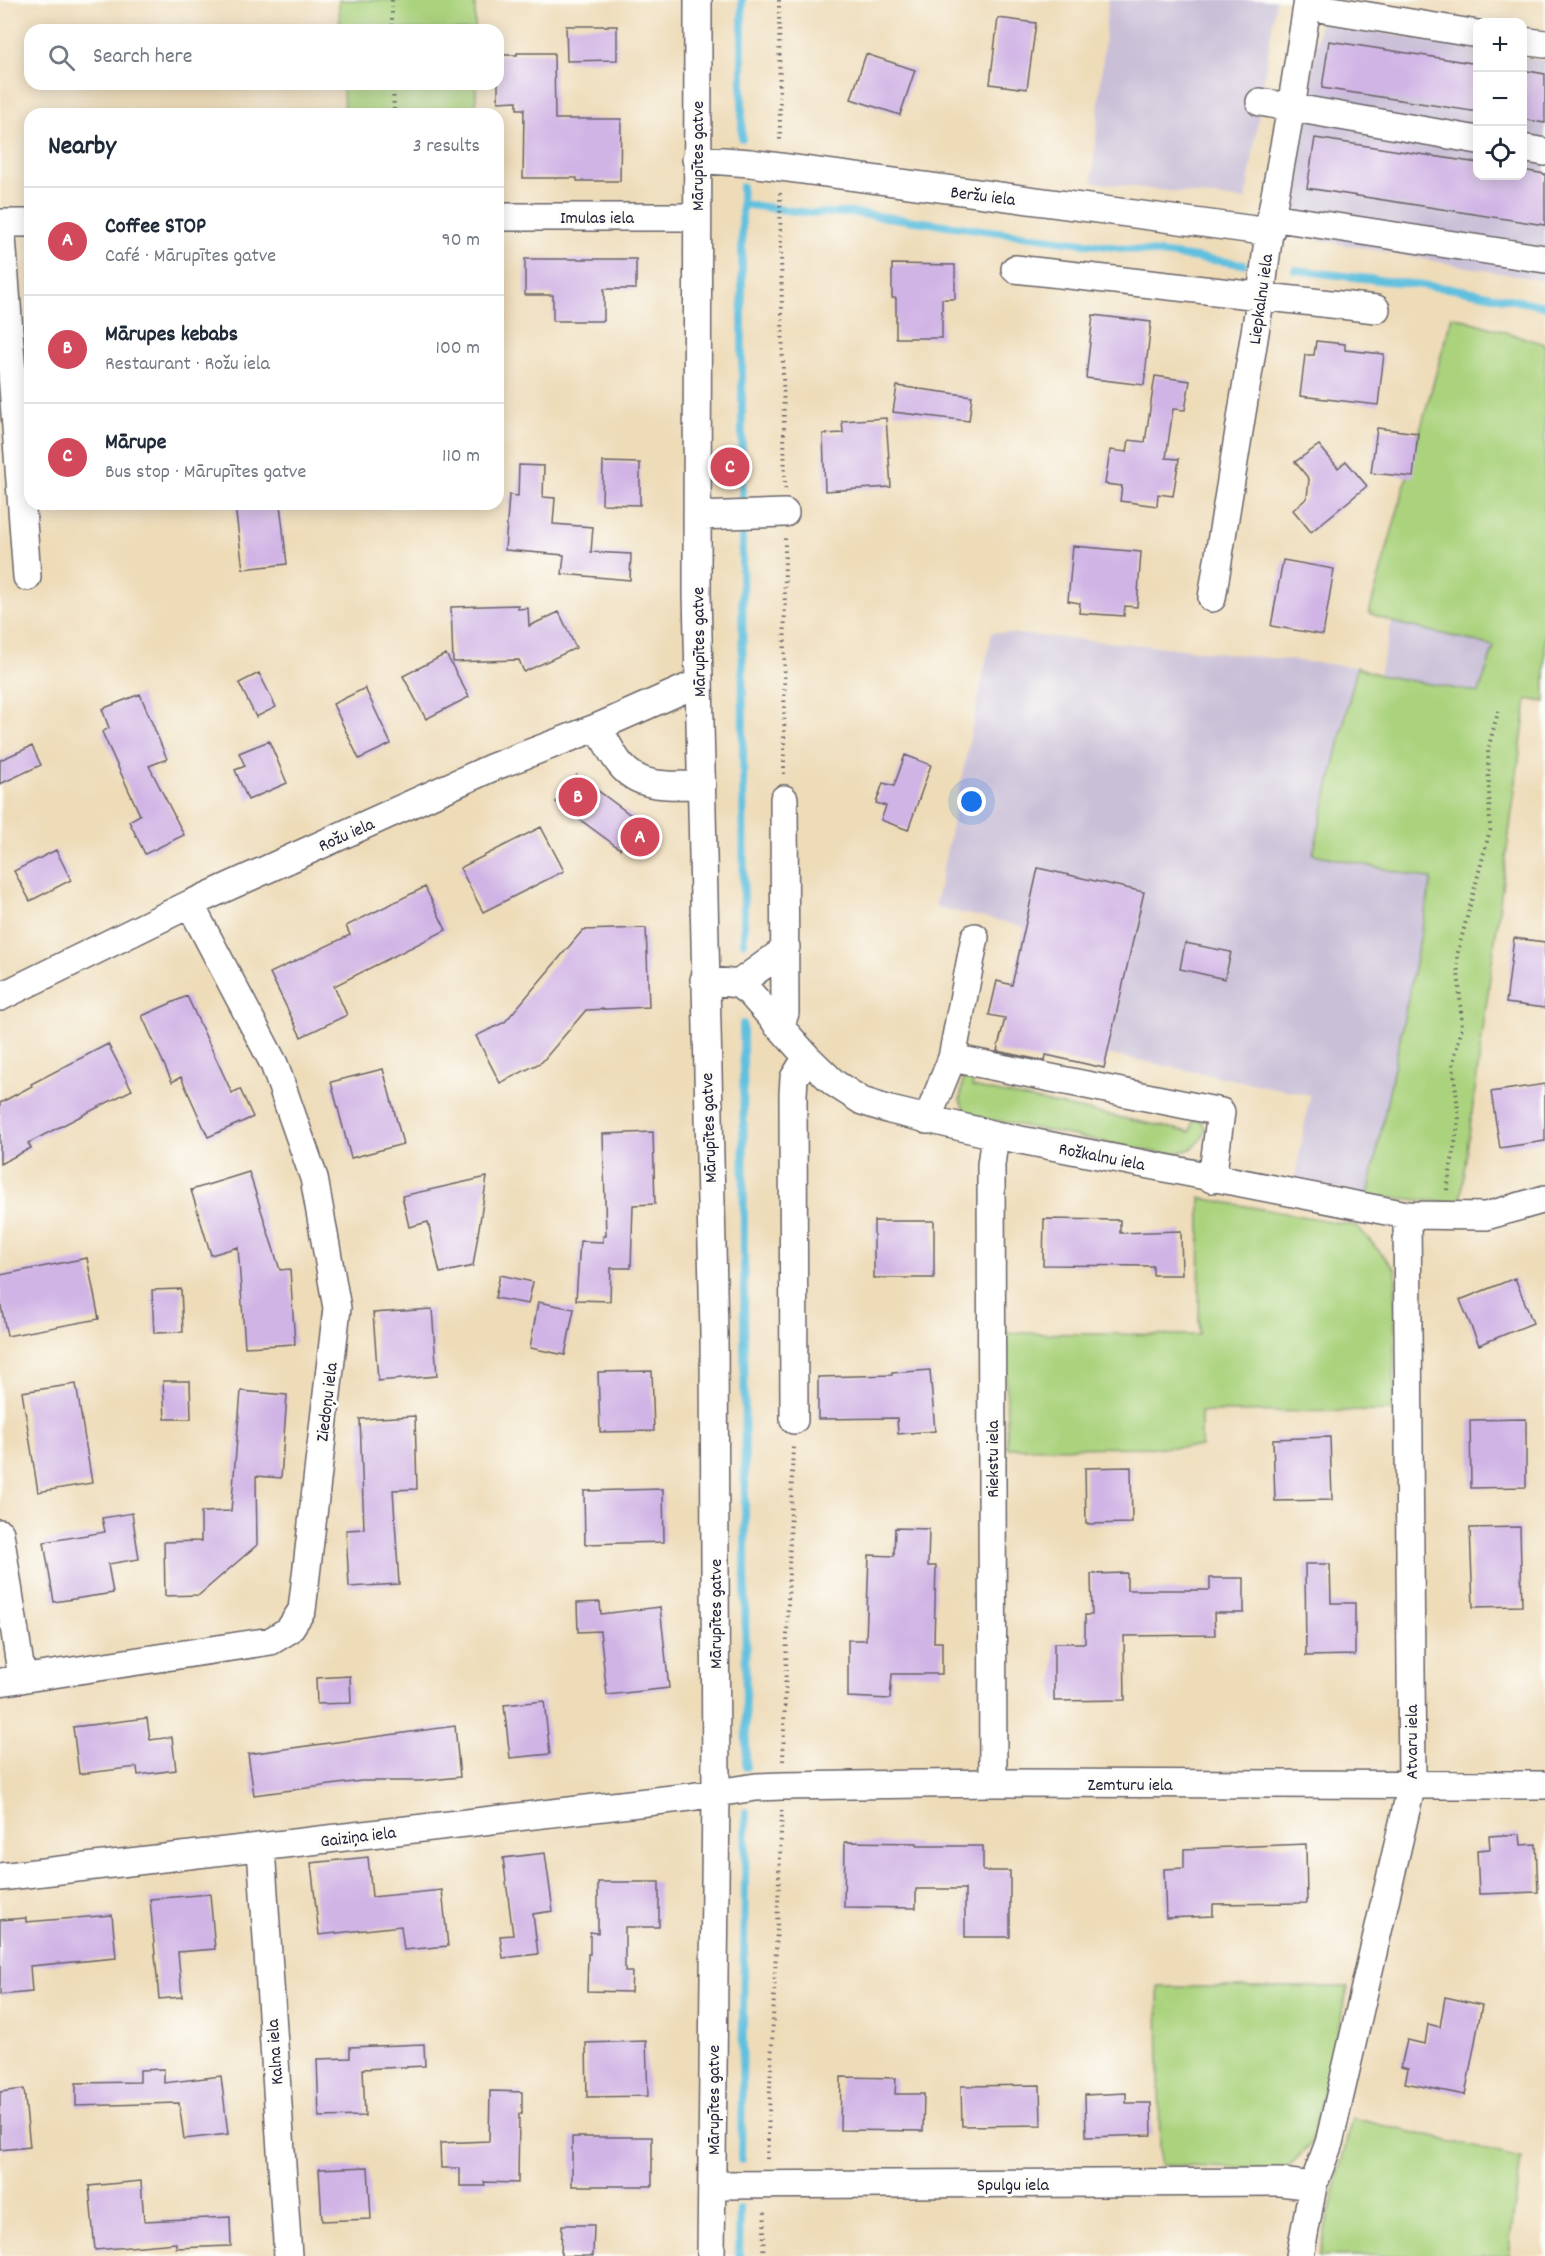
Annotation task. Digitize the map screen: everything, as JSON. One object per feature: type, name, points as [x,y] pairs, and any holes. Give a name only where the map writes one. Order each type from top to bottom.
[{"type":"street","name":"Mārupītes gatve","points":[[698,0],[696,159],[698,684],[714,1334],[716,1793],[711,2256]]},
{"type":"street","points":[[1307,3],[1473,33]]},
{"type":"street","name":"Liepkalnu iela","points":[[1212,598],[1307,3]]},
{"type":"street","points":[[1527,42],[1545,44]]},
{"type":"street","points":[[1260,102],[1473,139]]},
{"type":"street","points":[[1527,149],[1545,152]]},
{"type":"street","name":"Beržu iela","points":[[696,159],[729,161],[780,176],[1270,225],[1545,259]]},
{"type":"street","name":"Imulas iela","points":[[504,217],[696,217]]},
{"type":"street","points":[[24,222],[1,223],[27,578]]},
{"type":"street","points":[[1015,269],[1376,309]]},
{"type":"street","points":[[697,516],[785,513]]},
{"type":"street","name":"Rožu iela","points":[[0,997],[190,904],[493,767],[598,727],[698,684]]},
{"type":"street","points":[[598,727],[620,765],[639,780],[658,785],[702,785]]},
{"type":"street","points":[[777,1025],[785,1013],[784,799]]},
{"type":"street","name":"Ziedoņu iela","points":[[11,1680],[271,1641],[290,1630],[302,1610],[337,1308],[314,1178],[274,1064],[190,904]]},
{"type":"street","points":[[927,1120],[952,1058],[975,937]]},
{"type":"street","points":[[704,980],[738,984],[779,954],[786,946]]},
{"type":"street","name":"Rožkalnu iela","points":[[738,984],[750,993],[777,1025],[834,1083],[862,1101],[927,1120],[1212,1179],[1407,1215],[1486,1216],[1545,1199]]},
{"type":"street","points":[[794,1420],[793,1094],[794,1078],[807,1057]]},
{"type":"street","points":[[952,1058],[1221,1112],[1212,1179]]},
{"type":"street","name":"Riekstu iela","points":[[993,1783],[991,1165],[995,1135]]},
{"type":"street","name":"Atvaru iela","points":[[1300,2256],[1313,2186],[1329,2143],[1412,1784],[1407,1215]]},
{"type":"street","points":[[0,1533],[11,1680]]},
{"type":"street","name":"Zemturu iela","points":[[716,1793],[756,1787],[783,1786],[993,1783],[1545,1785]]},
{"type":"street","name":"Gaiziņa iela","points":[[0,1877],[716,1793]]},
{"type":"street","name":"Kalna iela","points":[[261,1848],[288,2256]]},
{"type":"street","name":"Spulgu iela","points":[[713,2185],[1280,2182],[1313,2186]]},
{"type":"path","points":[[392,0],[392,24]]},
{"type":"path","points":[[779,0],[785,513],[784,799]]},
{"type":"path","points":[[393,90],[394,108]]},
{"type":"path","points":[[1443,1217],[1459,1120],[1453,1064],[1462,1027],[1457,955],[1490,830],[1488,749],[1499,708]]},
{"type":"path","points":[[763,2256],[783,1786],[794,1420]]},
{"type":"shaded area","points":[[1108,0],[1276,0],[1246,200],[1092,182]]},
{"type":"shaded area","points":[[1320,22],[1473,48],[1473,180],[1527,180],[1527,58],[1545,61],[1545,281],[1286,234]]},
{"type":"shaded area","points":[[1392,622],[1494,646],[1479,693],[1379,675]]},
{"type":"shaded area","points":[[992,632],[1357,667],[1313,854],[1432,879],[1368,1196],[1295,1178],[1310,1095],[1107,1054],[1144,892],[1039,868],[1026,927],[935,907]]},
{"type":"green space","points":[[339,0],[475,0],[475,24],[340,24]]},
{"type":"green space","points":[[343,90],[476,90],[476,108],[344,108]]},
{"type":"green space","points":[[1452,316],[1545,344],[1545,702],[1527,699],[1460,1203],[1368,1196],[1432,879],[1313,854],[1357,667],[1379,675],[1479,693],[1494,646],[1392,622],[1369,613]]},
{"type":"green space","points":[[963,1079],[974,1080],[972,1087],[1190,1132],[1193,1119],[1201,1121],[1206,1129],[1195,1146],[1165,1154],[983,1118],[964,1110],[960,1100]]},
{"type":"green space","points":[[1200,1198],[1357,1226],[1396,1270],[1393,1411],[1201,1412],[1201,1447],[1007,1448],[1006,1333],[1199,1335]]},
{"type":"green space","points":[[1158,1987],[1348,1987],[1311,2144],[1285,2170],[1160,2165]]},
{"type":"green space","points":[[1352,2118],[1521,2158],[1508,2256],[1319,2256]]},
{"type":"building","points":[[998,18],[1036,23],[1027,89],[990,84]]},
{"type":"building","points":[[566,26],[617,26],[617,60],[567,61]]},
{"type":"building","points":[[1329,41],[1473,63],[1473,111],[1322,88]]},
{"type":"building","points":[[517,53],[554,53],[555,119],[621,119],[620,181],[523,178],[524,109],[517,109],[517,101],[498,102],[498,90],[504,90],[504,55],[517,55]]},
{"type":"building","points":[[866,54],[915,70],[900,115],[851,99]]},
{"type":"building","points":[[1527,71],[1545,74],[1545,123],[1527,120]]},
{"type":"building","points":[[1315,138],[1473,162],[1473,180],[1527,180],[1527,171],[1545,174],[1545,225],[1307,188]]},
{"type":"building","points":[[525,259],[636,259],[636,289],[604,289],[604,321],[553,321],[553,295],[525,295]]},
{"type":"building","points":[[892,264],[955,265],[955,299],[942,299],[942,338],[896,338],[896,298],[892,298]]},
{"type":"building","points":[[1093,315],[1151,322],[1144,385],[1086,378]]},
{"type":"building","points":[[1316,341],[1345,344],[1345,350],[1384,354],[1378,405],[1300,396],[1305,355],[1314,355]]},
{"type":"building","points":[[1155,376],[1190,381],[1185,410],[1173,409],[1166,458],[1179,459],[1173,496],[1158,494],[1157,506],[1120,501],[1122,486],[1105,484],[1110,450],[1127,452],[1129,440],[1145,442]]},
{"type":"building","points":[[897,386],[972,396],[969,421],[893,412]]},
{"type":"building","points":[[886,418],[891,487],[825,491],[823,434],[843,433],[842,421]]},
{"type":"building","points":[[1377,428],[1418,433],[1413,477],[1371,473]]},
{"type":"building","points":[[1319,445],[1338,468],[1346,461],[1367,486],[1311,532],[1293,510],[1307,498],[1309,479],[1295,462]]},
{"type":"building","points":[[603,462],[640,463],[640,505],[602,504]]},
{"type":"building","points":[[519,465],[544,466],[543,497],[555,498],[553,524],[593,527],[591,552],[631,554],[630,580],[562,574],[564,555],[505,550],[509,495],[518,496]]},
{"type":"building","points":[[236,510],[281,510],[287,564],[243,569]]},
{"type":"building","points":[[1073,546],[1141,552],[1137,607],[1125,606],[1124,616],[1079,613],[1080,603],[1068,601]]},
{"type":"building","points":[[1283,560],[1334,569],[1323,635],[1271,626]]},
{"type":"building","points":[[518,605],[518,609],[528,608],[529,626],[559,612],[576,648],[524,672],[519,660],[453,662],[451,607]]},
{"type":"building","points":[[446,654],[469,697],[426,719],[403,676]]},
{"type":"building","points":[[259,673],[276,707],[256,717],[239,683]]},
{"type":"building","points":[[365,688],[391,744],[359,759],[333,704]]},
{"type":"building","points":[[140,694],[167,759],[149,766],[184,835],[145,854],[129,821],[140,815],[102,732],[109,728],[102,709]]},
{"type":"building","points":[[269,741],[287,783],[248,800],[235,770],[245,766],[239,753]]},
{"type":"building","points":[[32,746],[41,765],[0,784],[0,760]]},
{"type":"building","points":[[905,755],[931,765],[908,830],[881,820],[886,806],[876,803],[883,783],[894,786]]},
{"type":"building","points":[[577,775],[640,822],[620,849],[556,802]]},
{"type":"building","points":[[541,827],[564,871],[483,912],[460,868]]},
{"type":"building","points":[[56,850],[71,880],[30,901],[14,871]]},
{"type":"building","points":[[1038,868],[1144,892],[1104,1068],[1046,1055],[1045,1061],[997,1051],[1005,1018],[989,1015],[997,981],[1012,985]]},
{"type":"building","points":[[425,887],[446,930],[334,986],[347,1015],[301,1037],[270,973],[350,935],[346,926]]},
{"type":"building","points":[[646,928],[649,1007],[586,1010],[542,1062],[500,1083],[476,1036],[505,1022],[583,930]]},
{"type":"building","points":[[1514,938],[1545,942],[1545,1008],[1506,1003]]},
{"type":"building","points":[[1185,943],[1231,952],[1225,979],[1180,969]]},
{"type":"building","points":[[187,996],[232,1093],[240,1089],[253,1117],[208,1137],[181,1077],[172,1082],[142,1016]]},
{"type":"building","points":[[108,1044],[132,1090],[28,1143],[31,1148],[0,1164],[0,1103],[32,1086],[31,1084]]},
{"type":"building","points":[[383,1069],[403,1144],[351,1158],[331,1082]]},
{"type":"building","points":[[1545,1084],[1545,1141],[1500,1148],[1491,1092]]},
{"type":"building","points":[[653,1132],[655,1204],[633,1205],[631,1268],[611,1268],[610,1301],[576,1300],[580,1241],[603,1242],[603,1236],[606,1236],[603,1134]]},
{"type":"building","points":[[249,1172],[280,1270],[290,1269],[295,1344],[245,1347],[238,1247],[211,1255],[191,1190]]},
{"type":"building","points":[[487,1177],[473,1266],[440,1273],[428,1222],[409,1227],[402,1196]]},
{"type":"building","points":[[1044,1219],[1120,1220],[1120,1233],[1181,1231],[1182,1275],[1153,1275],[1153,1266],[1043,1265]]},
{"type":"building","points":[[874,1221],[934,1221],[934,1278],[874,1278]]},
{"type":"building","points":[[87,1258],[99,1319],[7,1336],[0,1301],[0,1275]]},
{"type":"building","points":[[500,1275],[533,1282],[528,1304],[495,1298]]},
{"type":"building","points":[[1515,1278],[1533,1323],[1479,1345],[1460,1300]]},
{"type":"building","points":[[181,1289],[183,1332],[154,1333],[152,1290]]},
{"type":"building","points":[[538,1302],[574,1309],[565,1355],[530,1348]]},
{"type":"building","points":[[432,1309],[437,1376],[378,1381],[373,1313]]},
{"type":"building","points":[[930,1370],[935,1431],[898,1434],[897,1418],[818,1419],[818,1377],[892,1375],[892,1373]]},
{"type":"building","points":[[652,1371],[654,1431],[600,1432],[598,1372]]},
{"type":"building","points":[[163,1381],[190,1381],[191,1419],[165,1419]]},
{"type":"building","points":[[76,1384],[92,1483],[38,1492],[22,1392]]},
{"type":"building","points":[[241,1391],[287,1395],[281,1478],[256,1476],[257,1545],[199,1595],[165,1596],[164,1542],[201,1541],[201,1512],[231,1511]]},
{"type":"building","points":[[415,1416],[417,1489],[393,1490],[399,1584],[349,1587],[346,1530],[364,1529],[360,1419]]},
{"type":"building","points":[[1526,1419],[1526,1487],[1471,1488],[1470,1420]]},
{"type":"building","points":[[1330,1437],[1332,1500],[1275,1501],[1273,1439]]},
{"type":"building","points":[[1131,1467],[1132,1523],[1086,1524],[1085,1468]]},
{"type":"building","points":[[663,1489],[664,1542],[585,1544],[584,1491]]},
{"type":"building","points":[[132,1513],[139,1559],[108,1564],[113,1593],[54,1602],[44,1542],[105,1532],[102,1518]]},
{"type":"building","points":[[1520,1527],[1522,1606],[1473,1607],[1470,1528]]},
{"type":"building","points":[[895,1528],[929,1529],[928,1566],[936,1566],[934,1642],[942,1642],[942,1674],[892,1674],[890,1699],[848,1697],[848,1640],[866,1640],[869,1555],[894,1556]]},
{"type":"building","points":[[1305,1564],[1330,1564],[1331,1603],[1355,1603],[1355,1655],[1306,1656]]},
{"type":"building","points":[[1127,1573],[1127,1590],[1210,1590],[1210,1578],[1244,1578],[1244,1613],[1214,1613],[1215,1635],[1124,1636],[1125,1700],[1054,1701],[1054,1643],[1085,1643],[1085,1615],[1092,1615],[1091,1574]]},
{"type":"building","points":[[600,1602],[601,1614],[660,1607],[669,1688],[607,1695],[600,1631],[578,1632],[577,1603]]},
{"type":"building","points":[[350,1676],[351,1703],[317,1704],[316,1678]]},
{"type":"building","points":[[544,1701],[550,1754],[510,1758],[504,1705]]},
{"type":"building","points":[[147,1718],[150,1740],[172,1737],[176,1770],[138,1775],[137,1767],[79,1774],[73,1727]]},
{"type":"building","points":[[455,1726],[460,1777],[420,1781],[361,1781],[254,1795],[248,1754]]},
{"type":"building","points":[[1520,1834],[1521,1845],[1536,1844],[1538,1892],[1479,1894],[1477,1850],[1490,1849],[1489,1836]]},
{"type":"building","points":[[845,1842],[917,1843],[917,1846],[983,1846],[983,1871],[1010,1871],[1010,1937],[965,1937],[965,1889],[916,1889],[916,1908],[844,1907]]},
{"type":"building","points":[[1306,1844],[1307,1903],[1213,1904],[1213,1916],[1166,1918],[1164,1869],[1184,1868],[1184,1849]]},
{"type":"building","points":[[545,1853],[553,1911],[533,1914],[538,1954],[503,1958],[500,1936],[513,1935],[503,1858]]},
{"type":"building","points":[[368,1857],[372,1897],[442,1890],[448,1946],[404,1950],[401,1926],[319,1935],[311,1863]]},
{"type":"building","points":[[598,1882],[659,1882],[659,1927],[625,1927],[625,1972],[632,1972],[631,1992],[587,1991],[590,1932],[598,1933]]},
{"type":"building","points":[[210,1894],[215,1949],[178,1952],[182,1997],[159,1999],[150,1899]]},
{"type":"building","points":[[112,1915],[116,1958],[30,1966],[32,1992],[0,1995],[0,1920],[26,1918],[26,1922]]},
{"type":"building","points":[[1445,1997],[1482,2005],[1465,2095],[1405,2083],[1408,2069],[1401,2067],[1407,2040],[1425,2044],[1428,2024],[1440,2027]]},
{"type":"building","points":[[646,2041],[648,2096],[587,2097],[586,2043]]},
{"type":"building","points":[[424,2044],[425,2066],[363,2069],[365,2116],[319,2117],[317,2059],[350,2058],[350,2047]]},
{"type":"building","points":[[164,2069],[164,2083],[221,2076],[228,2134],[184,2139],[179,2103],[76,2106],[76,2083],[140,2082],[140,2070]]},
{"type":"building","points":[[841,2077],[896,2078],[895,2094],[924,2094],[923,2131],[840,2130]]},
{"type":"building","points":[[1040,2085],[1041,2125],[962,2126],[961,2086]]},
{"type":"building","points":[[24,2089],[30,2147],[0,2150],[0,2092]]},
{"type":"building","points":[[490,2091],[522,2092],[522,2114],[519,2114],[518,2183],[484,2182],[485,2186],[460,2186],[460,2168],[441,2168],[440,2143],[489,2141]]},
{"type":"building","points":[[1126,2093],[1126,2103],[1151,2103],[1152,2135],[1086,2137],[1085,2095]]},
{"type":"building","points":[[572,2137],[652,2137],[652,2186],[572,2186]]},
{"type":"building","points":[[368,2167],[371,2219],[322,2221],[319,2169]]},
{"type":"building","points":[[141,2181],[144,2221],[230,2217],[231,2246],[176,2248],[176,2243],[95,2250],[89,2186]]},
{"type":"building","points":[[562,2225],[594,2225],[593,2256],[561,2256]]},
{"type":"waterway","points":[[742,0],[742,138]]},
{"type":"waterway","points":[[742,187],[742,497]]},
{"type":"waterway","points":[[742,204],[809,213],[854,213],[1243,264]]},
{"type":"waterway","points":[[1295,270],[1462,290],[1545,306]]},
{"type":"waterway","points":[[742,535],[744,942]]},
{"type":"waterway","points":[[743,1024],[746,1767]]},
{"type":"waterway","points":[[741,2159],[746,1812]]},
{"type":"waterway","points":[[739,2256],[740,2209]]},
{"type":"place","name":"Mārupe","points":[[730,467]]},
{"type":"place","name":"Mārupes kebabs","points":[[578,797]]},
{"type":"place","name":"Coffee STOP","points":[[640,837]]}]
